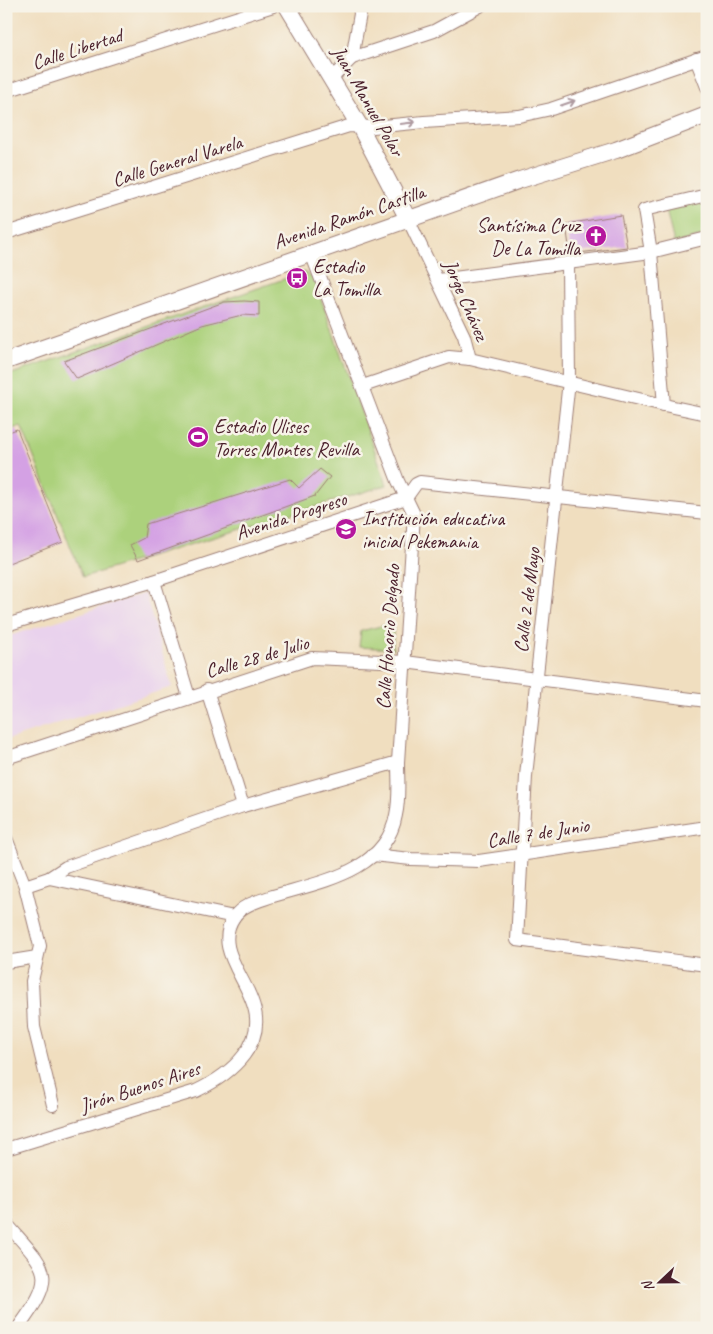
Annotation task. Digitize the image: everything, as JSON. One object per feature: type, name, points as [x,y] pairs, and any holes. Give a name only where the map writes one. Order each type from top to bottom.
[{"type":"main road","name":"Juan Manuel Polar","points":[[287,6],[359,125],[408,219]]},
{"type":"main road","name":"Avenida Ramón Castilla","points":[[6,360],[408,219],[616,150],[707,116]]},
{"type":"street","name":"Calle Libertad","points":[[6,91],[273,6]]},
{"type":"street","points":[[352,58],[360,14],[358,6]]},
{"type":"street","points":[[331,79],[352,58],[434,31],[480,6]]},
{"type":"street","points":[[701,58],[707,87]]},
{"type":"street","name":"Calle General Varela","points":[[6,233],[349,126],[373,127],[519,116],[550,109],[701,58]]},
{"type":"street","points":[[664,405],[652,252],[644,210],[707,195]]},
{"type":"street","name":"Jorge Chávez","points":[[408,219],[464,336],[470,358],[707,414]]},
{"type":"street","points":[[438,280],[652,252],[707,238]]},
{"type":"street","name":"Calle Honorio Delgado","points":[[311,253],[406,498],[414,514],[396,815],[389,837],[373,855]]},
{"type":"street","name":"Calle 2 de Mayo","points":[[568,263],[568,381],[558,497],[526,776],[524,854],[517,940],[707,964]]},
{"type":"street","points":[[363,386],[449,357],[470,358]]},
{"type":"street","name":"Avenida Progreso","points":[[6,625],[154,581],[406,498],[416,484],[420,482],[707,513]]},
{"type":"street","points":[[154,581],[189,697]]},
{"type":"street","name":"Calle 28 de Julio","points":[[6,758],[207,690],[312,658],[405,662],[707,701]]},
{"type":"street","points":[[207,690],[243,806]]},
{"type":"street","points":[[25,886],[49,878],[66,867],[243,806],[398,762]]},
{"type":"street","name":"Calle 7 de Junio","points":[[373,855],[411,859],[479,861],[707,826]]},
{"type":"street","points":[[6,838],[25,886],[40,946],[32,980],[34,1027],[53,1105]]},
{"type":"street","points":[[49,878],[234,917],[246,906],[343,874],[373,855]]},
{"type":"street","name":"Jirón Buenos Aires","points":[[6,1149],[196,1091],[212,1083],[234,1066],[253,1041],[258,1019],[252,1000],[229,949],[228,934],[234,917]]},
{"type":"street","points":[[6,962],[37,957]]},
{"type":"street","points":[[6,1145],[19,1144]]},
{"type":"street","points":[[6,1223],[39,1260],[44,1272],[43,1288],[36,1303],[18,1328]]},
{"type":"shaded area","points":[[145,593],[172,687],[6,740],[6,637]]},
{"type":"green space","points":[[707,199],[707,235],[674,243],[666,210]]},
{"type":"green space","name":"Estadio Ulises Torres Montes Revilla","points":[[304,272],[314,279],[387,485],[83,577],[21,426],[6,431],[6,376]]},
{"type":"green space","points":[[393,623],[393,649],[359,647],[361,631]]},
{"type":"building","name":"Santísima Cruz De La Tomilla","points":[[621,215],[627,247],[570,254],[566,224]]},
{"type":"building","points":[[224,302],[259,302],[259,316],[242,315],[202,325],[77,379],[64,361]]},
{"type":"building","points":[[17,429],[63,542],[6,564],[6,433]]},
{"type":"building","points":[[320,469],[330,477],[315,496],[138,560],[130,545],[144,538],[146,524],[290,479],[299,488]]},
{"type":"place","name":"Santísima Cruz De La Tomilla","points":[[596,236]]},
{"type":"place","name":"Estadio La Tomilla","points":[[297,278]]},
{"type":"place","name":"Estadio Ulises Torres Montes Revilla","points":[[198,437]]},
{"type":"place","name":"Institución educativa inicial Pekemania","points":[[346,529]]}]
